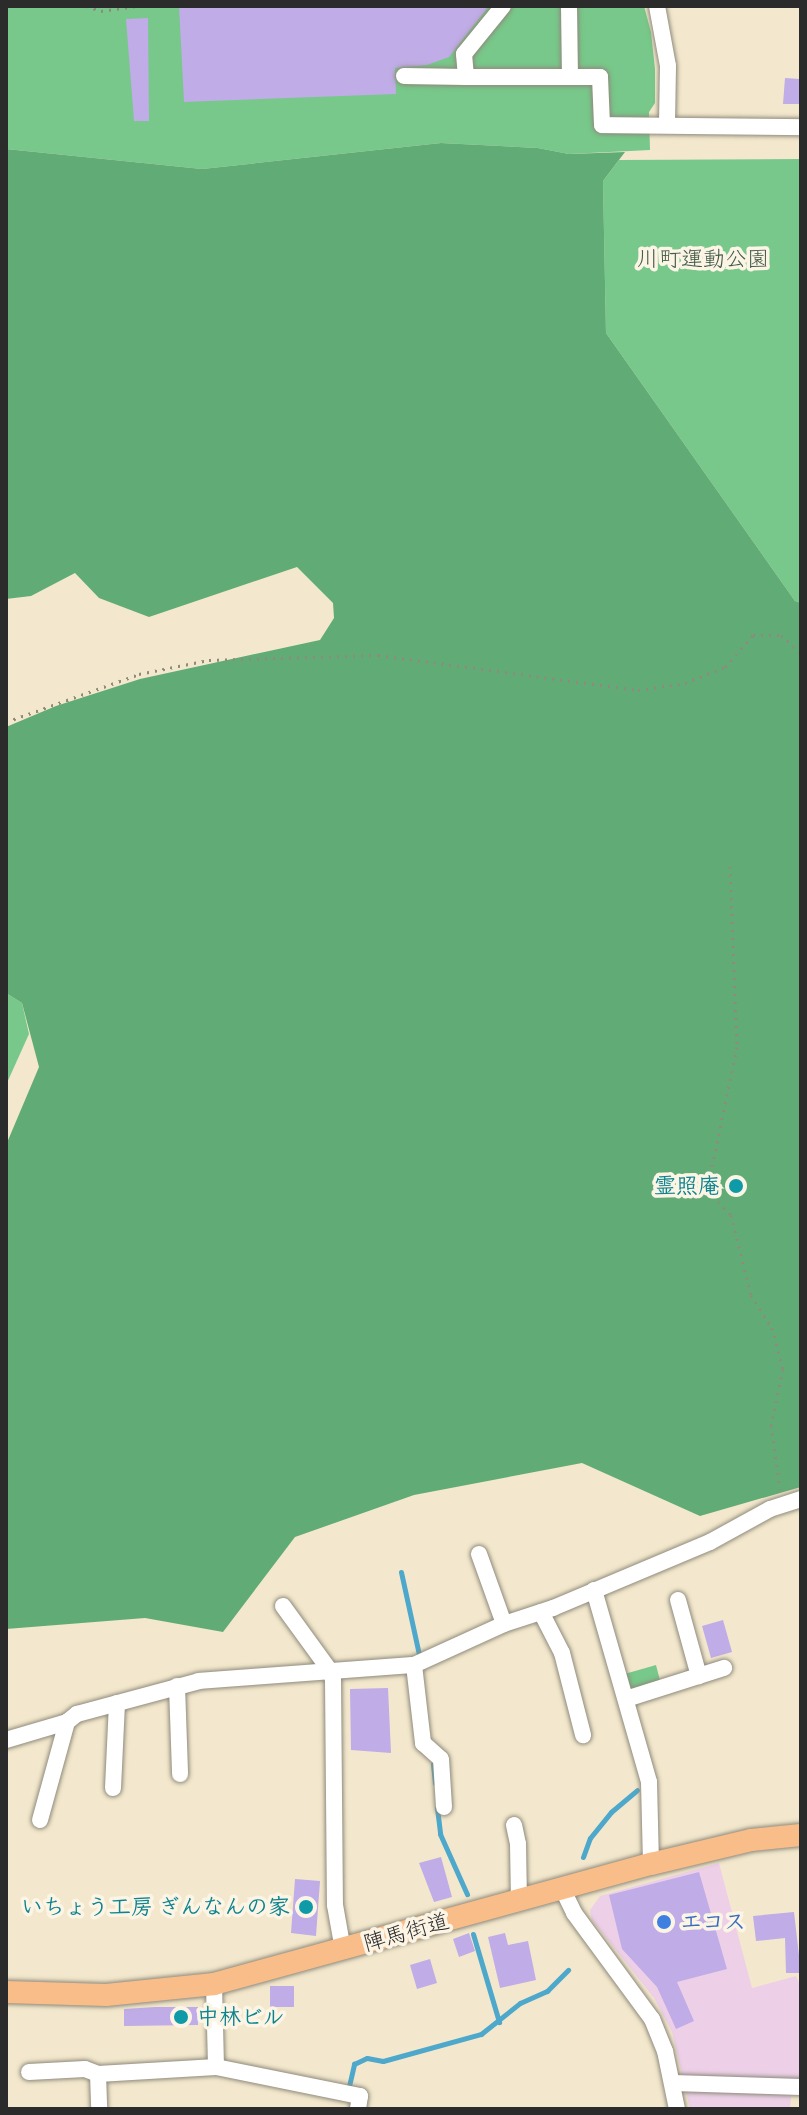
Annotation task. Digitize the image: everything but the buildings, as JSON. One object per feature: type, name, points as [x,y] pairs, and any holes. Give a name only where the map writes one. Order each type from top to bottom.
[{"type":"main road","name":"陣馬街道","points":[[6,1992],[106,1995],[214,1984],[651,1864],[751,1840],[801,1835]]},
{"type":"street","points":[[466,77],[464,54],[503,6]]},
{"type":"street","points":[[569,6],[570,77]]},
{"type":"street","points":[[657,6],[668,66],[667,125]]},
{"type":"street","points":[[404,76],[600,77],[602,125],[801,127]]},
{"type":"street","points":[[6,1740],[67,1722],[77,1714],[177,1686],[235,1676],[414,1665],[504,1624],[541,1612],[710,1542],[801,1499]]},
{"type":"street","points":[[479,1554],[504,1624]]},
{"type":"street","points":[[594,1590],[649,1782],[651,1864]]},
{"type":"street","points":[[678,1600],[699,1676]]},
{"type":"street","points":[[283,1606],[331,1672],[335,1905],[343,1950]]},
{"type":"street","points":[[541,1612],[562,1653],[583,1735]]},
{"type":"street","points":[[414,1665],[423,1743],[449,1768],[444,1807]]},
{"type":"street","points":[[626,1699],[724,1668]]},
{"type":"street","points":[[177,1686],[180,1774]]},
{"type":"street","points":[[113,1788],[117,1703]]},
{"type":"street","points":[[560,1721],[578,1716]]},
{"type":"street","points":[[40,1820],[67,1722]]},
{"type":"street","points":[[514,1825],[518,1844],[519,1900]]},
{"type":"street","points":[[562,1888],[574,1913],[645,2006],[665,2051],[677,2109]]},
{"type":"street","points":[[214,1984],[216,2067]]},
{"type":"street","points":[[29,2072],[85,2069],[98,2074],[216,2067],[360,2096],[358,2109]]},
{"type":"street","points":[[98,2074],[99,2109]]},
{"type":"street","points":[[673,2083],[801,2087]]},
{"type":"path","points":[[86,6],[101,11],[135,6]]},
{"type":"path","points":[[6,722],[139,674],[209,660],[378,655],[638,690],[685,683],[725,667],[753,635],[781,635],[801,653]]},
{"type":"path","points":[[730,866],[737,1047],[707,1190],[731,1215],[751,1295],[772,1328],[783,1369],[771,1425],[783,1505]]},
{"type":"shaded area","points":[[719,1863],[752,1988],[796,1976],[801,1987],[801,2087],[792,2087],[790,2109],[690,2109],[672,2032],[654,1998],[592,1920],[590,1910],[600,1896]]},
{"type":"green space","points":[[6,6],[644,6],[651,32],[655,69],[655,103],[649,112],[650,150],[569,154],[538,148],[441,143],[202,169],[6,149]]},
{"type":"green space","points":[[441,143],[538,148],[569,154],[625,152],[603,181],[606,333],[795,601],[801,603],[801,1487],[700,1516],[582,1463],[414,1495],[295,1537],[223,1632],[145,1618],[6,1629],[6,1145],[39,1067],[22,1003],[6,993],[6,727],[56,706],[140,679],[320,640],[334,618],[333,603],[297,567],[149,617],[99,598],[75,573],[31,596],[6,599],[6,149],[202,169]]},
{"type":"green space","name":"川町運動公園","points":[[801,159],[801,603],[795,601],[606,333],[603,181],[619,160]]},
{"type":"green space","points":[[6,993],[22,1003],[29,1034],[6,1085]]},
{"type":"green space","points":[[656,1665],[662,1688],[632,1697],[628,1680],[621,1675]]},
{"type":"waterway","points":[[401,1572],[420,1659]]},
{"type":"waterway","points":[[433,1764],[435,1783]]},
{"type":"waterway","points":[[583,1857],[590,1838],[611,1812],[637,1790]]},
{"type":"waterway","points":[[437,1808],[440,1834],[467,1894]]},
{"type":"waterway","points":[[473,1934],[499,2022]]},
{"type":"waterway","points":[[349,2086],[354,2064],[367,2058],[383,2061],[481,2034],[520,2003],[547,1991],[568,1970]]},
{"type":"place","name":"霊照庵","points":[[736,1186]]},
{"type":"place","name":"いちょう工房 ぎんなんの家","points":[[306,1907]]},
{"type":"place","name":"エコス","points":[[664,1922]]},
{"type":"place","name":"中林ビル","points":[[181,2017]]}]
